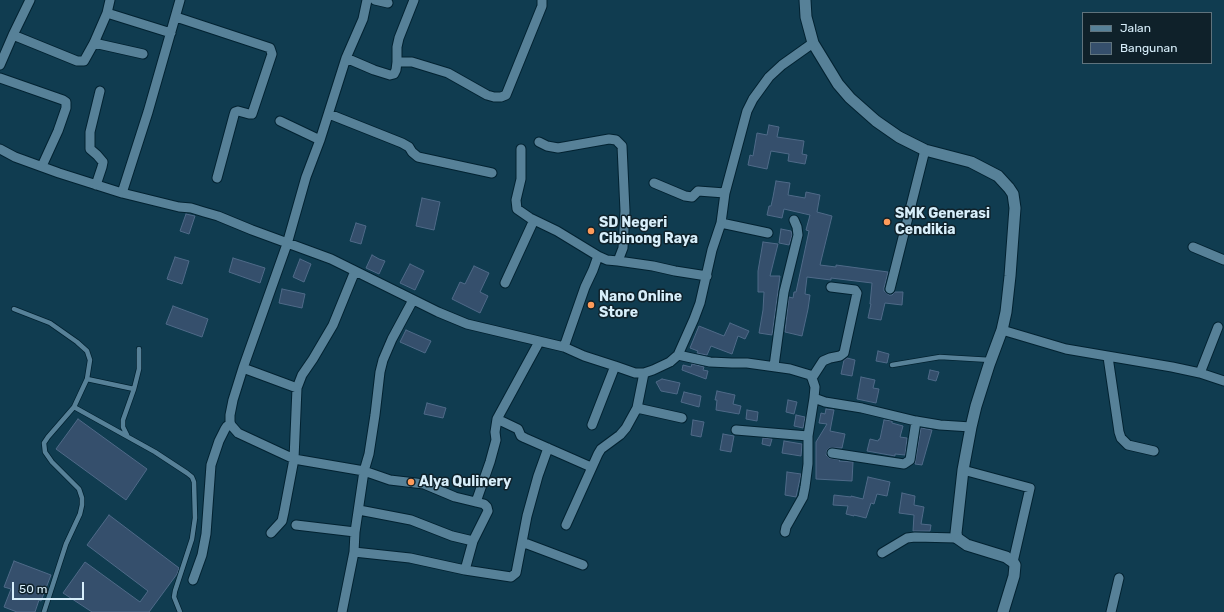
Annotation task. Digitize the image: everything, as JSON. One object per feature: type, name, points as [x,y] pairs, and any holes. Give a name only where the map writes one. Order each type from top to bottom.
[{"type":"street","points":[[0,65],[30,0]]},
{"type":"street","points":[[0,39],[11,39],[80,61],[85,59],[94,43],[107,13],[110,0]]},
{"type":"street","points":[[122,193],[180,0]]},
{"type":"street","points":[[367,0],[363,19],[346,58],[320,140],[306,177],[287,244],[243,368],[230,415],[231,425],[238,433],[294,460],[364,471],[390,480],[424,484],[487,507],[488,511],[473,541],[465,570]]},
{"type":"street","points":[[374,0],[388,3]]},
{"type":"street","points":[[346,58],[388,75],[394,74],[396,70],[398,43],[414,0]]},
{"type":"street","points":[[397,62],[412,62],[448,73],[487,95],[494,97],[506,95],[542,6],[542,0]]},
{"type":"street","points":[[805,0],[806,17],[814,43],[838,84],[850,98],[876,121],[913,145],[971,162],[998,176],[1009,188],[1012,194],[1015,208],[1006,312],[1002,330],[976,406],[971,427],[963,470],[956,529],[957,538]]},
{"type":"street","points":[[107,13],[171,33]]},
{"type":"street","points":[[176,17],[266,46],[270,48],[272,54],[252,114],[238,111],[234,114],[217,178]]},
{"type":"street","points":[[94,43],[143,54]]},
{"type":"street","points":[[0,149],[14,157],[96,185],[122,193],[204,212],[287,244],[331,259],[438,312],[467,324],[564,347],[584,356],[635,373],[644,373],[670,362],[678,355],[700,303],[712,250],[721,223],[725,193],[747,111],[753,99],[769,77],[782,65],[814,43]]},
{"type":"street","points":[[0,78],[66,102],[66,108],[58,131],[42,166]]},
{"type":"street","points":[[96,185],[103,162],[90,149],[90,132],[100,91]]},
{"type":"street","points":[[328,114],[402,143],[409,147],[418,157],[492,173]]},
{"type":"street","points":[[280,121],[320,140]]},
{"type":"street","points":[[539,142],[547,146],[558,148],[609,139],[616,140],[622,146],[625,232],[623,248],[618,261]]},
{"type":"street","points":[[522,149],[521,179],[516,206],[522,214],[557,231],[607,260],[653,266],[707,276]]},
{"type":"street","points":[[890,289],[926,150]]},
{"type":"street","points":[[654,184],[686,196],[692,196],[698,191],[725,193]]},
{"type":"street","points":[[505,283],[534,220]]},
{"type":"street","points":[[774,366],[784,292],[798,234],[794,220]]},
{"type":"street","points":[[721,223],[768,233]]},
{"type":"street","points":[[1193,247],[1224,260]]},
{"type":"street","points":[[564,347],[585,287],[598,256]]},
{"type":"street","points":[[271,533],[282,520],[294,460],[297,388],[306,368],[333,325],[355,271]]},
{"type":"street","points":[[812,378],[823,361],[840,356],[844,353],[857,293],[855,290],[831,287]]},
{"type":"street","points":[[342,612],[354,552],[355,532],[364,471],[375,415],[380,372],[383,360],[392,339],[413,300]]},
{"type":"street","points":[[1200,373],[1218,328]]},
{"type":"street","points":[[1002,330],[1066,349],[1200,373],[1224,381]]},
{"type":"street","points":[[476,502],[496,440],[495,432],[497,419],[539,342]]},
{"type":"street","points":[[678,355],[710,362],[747,363],[774,366],[806,373],[812,378],[815,387],[808,436],[808,464],[805,487],[803,497],[784,532]]},
{"type":"street","points":[[1108,357],[1120,438],[1128,445],[1154,451]]},
{"type":"street","points":[[592,425],[615,366]]},
{"type":"street","points":[[243,368],[297,388]]},
{"type":"street","points":[[566,525],[591,467],[601,449],[613,442],[626,428],[637,408],[644,373]]},
{"type":"street","points":[[814,398],[825,402],[883,412],[916,421],[940,425],[971,427]]},
{"type":"street","points":[[637,408],[682,418]]},
{"type":"street","points":[[497,419],[518,429],[521,436],[524,438],[591,467]]},
{"type":"street","points":[[832,453],[904,464],[910,460],[916,421]]},
{"type":"street","points":[[193,580],[202,554],[206,534],[211,465],[219,441],[227,426],[231,425]]},
{"type":"street","points":[[736,430],[808,436]]},
{"type":"street","points":[[354,552],[410,558],[465,570],[511,577],[516,573],[527,516],[538,476],[548,448]]},
{"type":"street","points":[[963,470],[1030,488],[1013,562],[1015,565],[1014,576],[1003,612]]},
{"type":"street","points":[[359,510],[411,520],[452,536],[473,541]]},
{"type":"street","points":[[296,525],[355,532]]},
{"type":"street","points":[[882,553],[907,538],[957,538],[967,545],[1006,557],[1013,562]]},
{"type":"street","points":[[522,542],[583,565]]},
{"type":"street","points":[[1112,612],[1119,578]]},
{"type":"lane","points":[[14,308],[50,323],[77,342],[87,352],[90,360],[87,379],[74,407],[44,443],[45,452],[52,462],[79,489],[82,498],[80,514],[66,544],[44,612]]},
{"type":"lane","points":[[127,436],[123,427],[123,420],[134,389],[139,369],[139,349]]},
{"type":"lane","points":[[892,365],[940,357],[991,360]]},
{"type":"lane","points":[[87,379],[134,389]]},
{"type":"lane","points":[[74,407],[155,452],[192,477],[194,482],[195,518],[192,539],[174,597],[180,612]]},
{"type":"building","points":[[769,125],[779,127],[777,137],[804,141],[802,154],[807,155],[805,164],[788,161],[789,154],[771,151],[767,169],[748,165],[750,155],[753,156],[757,133],[767,135]]},
{"type":"building","points":[[776,181],[790,183],[788,195],[805,198],[806,192],[820,195],[817,212],[832,216],[820,265],[836,267],[836,265],[888,272],[884,291],[889,295],[892,295],[895,292],[903,292],[902,305],[885,303],[881,320],[868,318],[871,304],[872,283],[831,278],[831,280],[807,277],[805,294],[810,295],[802,336],[785,332],[789,297],[793,298],[794,292],[796,292],[809,231],[806,230],[810,215],[784,209],[782,218],[767,215],[769,206],[771,206]]},
{"type":"building","points":[[422,198],[440,202],[434,230],[416,226]]},
{"type":"building","points":[[186,214],[195,216],[189,234],[180,231]]},
{"type":"building","points":[[356,223],[366,226],[361,244],[350,241]]},
{"type":"building","points":[[781,229],[791,231],[792,235],[789,245],[779,243]]},
{"type":"building","points":[[763,242],[778,244],[770,276],[780,276],[772,335],[759,333],[764,292],[758,292],[758,271]]},
{"type":"building","points":[[372,255],[385,261],[379,274],[366,268]]},
{"type":"building","points":[[175,257],[189,261],[182,284],[167,279]]},
{"type":"building","points":[[233,258],[265,268],[260,283],[229,272]]},
{"type":"building","points":[[300,259],[311,264],[304,282],[293,277]]},
{"type":"building","points":[[410,264],[424,271],[415,290],[400,283]]},
{"type":"building","points":[[474,266],[489,273],[480,292],[488,296],[480,313],[452,299],[460,282],[465,284]]},
{"type":"building","points":[[282,289],[305,294],[302,308],[279,303]]},
{"type":"building","points":[[173,306],[208,319],[202,337],[166,324]]},
{"type":"building","points":[[730,323],[749,331],[745,339],[738,336],[732,354],[711,346],[707,355],[697,353],[698,351],[690,348],[699,326],[724,336]]},
{"type":"building","points":[[406,330],[431,341],[425,353],[400,342]]},
{"type":"building","points":[[878,351],[889,354],[887,363],[876,361]]},
{"type":"building","points":[[847,358],[855,360],[852,376],[841,374],[844,360]]},
{"type":"building","points":[[692,364],[704,367],[703,370],[708,371],[706,379],[682,370],[683,365],[691,367]]},
{"type":"building","points":[[930,370],[939,372],[936,381],[928,379]]},
{"type":"building","points":[[861,377],[875,380],[873,388],[879,389],[876,403],[857,399]]},
{"type":"building","points":[[662,379],[680,383],[677,394],[661,391],[656,382]]},
{"type":"building","points":[[717,391],[735,395],[733,404],[741,406],[739,414],[716,410],[717,400],[715,400]]},
{"type":"building","points":[[684,392],[701,396],[699,407],[681,402]]},
{"type":"building","points":[[788,400],[797,402],[794,414],[786,412]]},
{"type":"building","points":[[427,403],[446,408],[443,418],[424,414]]},
{"type":"building","points":[[826,409],[834,410],[830,431],[845,434],[842,448],[829,448],[826,455],[829,458],[840,460],[839,461],[853,462],[852,481],[816,479],[816,442],[827,424],[819,423],[821,413],[825,414]]},
{"type":"building","points":[[747,410],[758,412],[757,421],[746,419]]},
{"type":"building","points":[[796,415],[805,417],[803,428],[794,426]]},
{"type":"building","points":[[78,419],[147,469],[126,500],[56,449]]},
{"type":"building","points":[[693,420],[704,422],[701,437],[691,435]]},
{"type":"building","points":[[884,420],[892,421],[892,423],[903,426],[900,437],[907,438],[905,455],[895,454],[895,456],[867,451],[870,439],[878,441],[880,439]]},
{"type":"building","points":[[921,428],[932,430],[922,465],[915,464]]},
{"type":"building","points":[[723,434],[734,436],[731,452],[720,450]]},
{"type":"building","points":[[763,438],[772,439],[770,446],[762,444]]},
{"type":"building","points":[[784,441],[802,444],[801,456],[782,453]]},
{"type":"building","points":[[787,472],[801,474],[796,497],[785,495]]},
{"type":"building","points":[[868,477],[890,482],[887,496],[877,494],[874,504],[871,503],[866,518],[846,514],[848,506],[833,505],[834,495],[851,496],[863,499]]},
{"type":"building","points":[[902,493],[915,496],[914,505],[924,507],[921,524],[931,525],[930,531],[913,531],[914,515],[899,513]]},
{"type":"building","points":[[109,515],[179,568],[177,574],[149,612],[92,612],[63,593],[85,562],[140,602],[148,591],[87,545]]},
{"type":"building","points":[[14,561],[51,575],[35,612],[17,612],[4,607],[11,589],[4,587]]},
{"type":"place","name":"SMK Generasi Cendikia","points":[[887,222]]},
{"type":"place","name":"SD Negeri Cibinong Raya","points":[[591,231]]},
{"type":"place","name":"Nano Online Store","points":[[591,305]]},
{"type":"place","name":"Alya Qulinery","points":[[411,482]]}]
